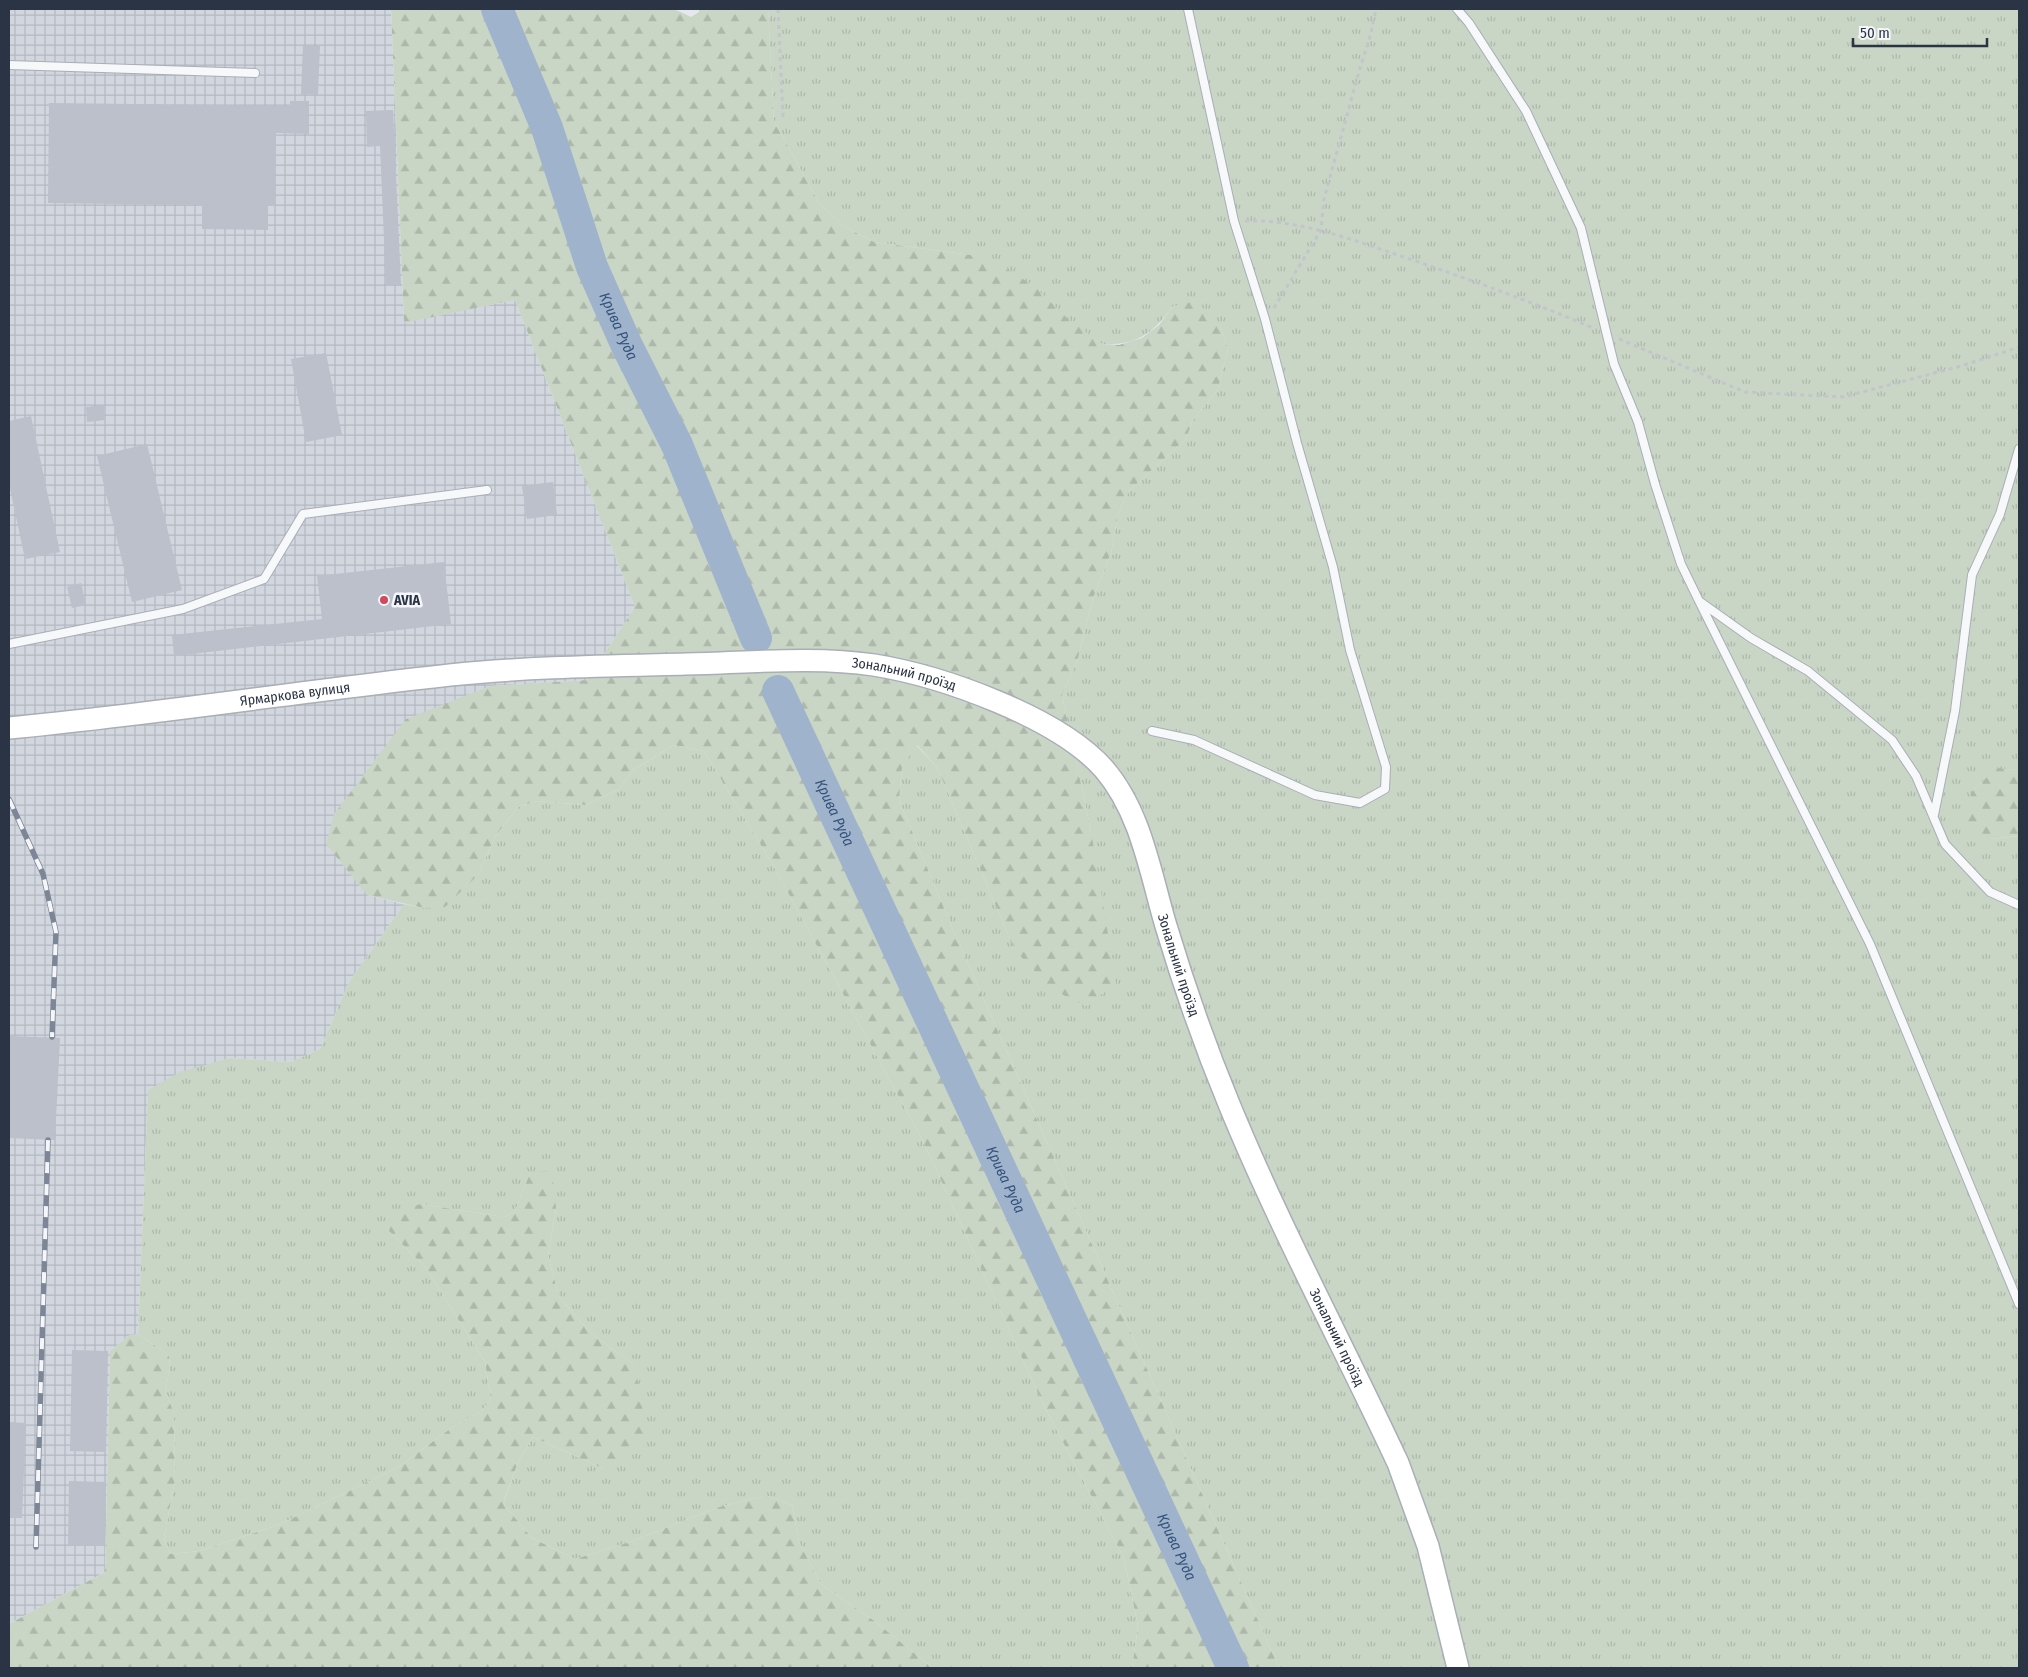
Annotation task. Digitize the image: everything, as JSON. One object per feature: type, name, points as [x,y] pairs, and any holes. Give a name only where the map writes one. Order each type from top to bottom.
[{"type":"street","name":"Зональний проїзд","points":[[582,667],[823,662],[871,665],[906,671],[973,691],[1029,718],[1082,749],[1103,769],[1120,793],[1133,817],[1178,963],[1229,1104],[1274,1205],[1398,1462],[1428,1546],[1458,1668]]},
{"type":"street","name":"Ярмаркова вулиця","points":[[9,728],[452,675],[582,667]]},
{"type":"lane","points":[[1152,731],[1194,740],[1315,795],[1360,803],[1385,789],[1386,768],[1350,650],[1332,567],[1265,319],[1234,221],[1188,9]]},
{"type":"lane","points":[[1457,9],[1469,23],[1526,111],[1581,228],[1614,364],[1638,422],[1655,484],[1681,564],[1870,944],[2019,1304]]},
{"type":"lane","points":[[9,65],[255,73]]},
{"type":"lane","points":[[1934,815],[1955,710],[1972,575],[2000,514],[2019,449]]},
{"type":"lane","points":[[9,644],[183,609],[264,580],[303,514],[487,490]]},
{"type":"lane","points":[[1699,601],[1751,638],[1808,670],[1892,740],[1916,776],[1945,844],[1990,892],[2019,905]]},
{"type":"path","points":[[778,9],[783,117]]},
{"type":"path","points":[[1265,319],[1280,302],[1321,230],[1324,199],[1371,33],[1376,9]]},
{"type":"path","points":[[1234,221],[1263,220],[1321,230],[1516,295],[1745,392],[1843,397],[1961,366],[2019,347]]},
{"type":"shaded area","points":[[9,9],[391,9],[404,322],[515,300],[635,607],[587,680],[490,686],[367,895],[404,904],[349,982],[320,1049],[291,1062],[230,1058],[148,1090],[138,1334],[128,1336],[110,1351],[105,1572],[9,1624]]},
{"type":"green space","points":[[391,9],[674,9],[691,17],[699,12],[699,9],[768,9],[774,121],[819,203],[845,227],[874,242],[971,255],[999,265],[1033,285],[1068,319],[1102,344],[1119,345],[1142,338],[1159,325],[1173,306],[1196,301],[1220,325],[1228,349],[1218,389],[1192,422],[1186,439],[1128,492],[1118,515],[1111,553],[1093,598],[1077,662],[1062,695],[1091,831],[1116,983],[1086,1006],[1051,989],[1014,949],[937,767],[917,745],[902,767],[899,800],[951,925],[1279,1668],[1132,1668],[1138,1626],[1124,1558],[1044,1406],[924,1143],[773,865],[704,751],[674,745],[632,771],[619,789],[586,805],[537,801],[518,807],[496,835],[478,875],[445,907],[424,908],[367,895],[326,844],[334,814],[406,719],[490,686],[587,680],[635,607],[515,300],[404,323]]},
{"type":"green space","points":[[768,9],[2019,9],[2019,770],[1997,769],[1973,790],[1990,839],[2019,836],[2019,1668],[1279,1668],[951,925],[899,800],[902,767],[916,745],[937,767],[1014,949],[1091,831],[1062,695],[1077,662],[1093,598],[1111,553],[1118,515],[1128,492],[1186,439],[1192,422],[1218,389],[1228,349],[1220,325],[1173,306],[1158,324],[1143,336],[1125,343],[1102,344],[971,255],[874,242],[845,227],[819,203],[774,121]]},
{"type":"green space","points":[[674,745],[704,751],[773,865],[924,1143],[1044,1406],[1124,1558],[1138,1626],[1132,1668],[933,1668],[873,1620],[821,1584],[799,1542],[792,1505],[768,1496],[719,1507],[630,1542],[575,1559],[532,1538],[505,1506],[504,1501],[519,1460],[533,1437],[604,1469],[635,1365],[592,1334],[559,1297],[548,1255],[556,1209],[530,1173],[515,1211],[504,1217],[421,1204],[388,1230],[426,1268],[485,1362],[491,1400],[480,1412],[454,1426],[397,1468],[278,1525],[199,1551],[170,1554],[164,1537],[175,1480],[174,1413],[165,1391],[170,1369],[169,1355],[138,1334],[148,1090],[180,1072],[230,1058],[291,1062],[320,1049],[349,982],[404,904],[424,908],[478,875],[496,835],[518,807],[537,801],[586,805],[619,789],[632,771]]},
{"type":"green space","points":[[1997,768],[2019,770],[2019,836],[1990,839],[1960,820],[1973,790]]},
{"type":"green space","points":[[552,1170],[556,1209],[548,1255],[559,1297],[592,1334],[635,1365],[647,1434],[642,1443],[604,1469],[533,1437],[519,1460],[504,1500],[505,1506],[532,1538],[575,1559],[630,1542],[719,1507],[758,1497],[768,1496],[792,1505],[799,1542],[821,1584],[873,1620],[933,1668],[9,1668],[9,1624],[105,1572],[110,1351],[128,1336],[138,1334],[169,1355],[170,1369],[165,1391],[174,1413],[175,1480],[164,1537],[170,1554],[199,1551],[278,1525],[397,1468],[454,1426],[480,1412],[491,1400],[485,1362],[426,1268],[388,1230],[392,1212],[421,1204],[504,1217],[515,1211],[530,1173]]},
{"type":"building","points":[[303,45],[320,46],[318,95],[301,94]]},
{"type":"building","points":[[290,101],[309,101],[309,134],[276,133],[275,206],[268,206],[268,230],[202,229],[202,205],[48,203],[49,103],[290,106]]},
{"type":"building","points":[[393,110],[401,285],[386,285],[380,146],[367,147],[366,111]]},
{"type":"building","points":[[326,353],[342,435],[306,442],[291,359]]},
{"type":"building","points":[[104,405],[105,420],[87,422],[86,407]]},
{"type":"building","points":[[31,416],[60,552],[25,559],[9,484],[9,421]]},
{"type":"building","points":[[147,444],[182,590],[132,602],[97,456]]},
{"type":"building","points":[[553,482],[557,515],[527,519],[522,486]]},
{"type":"building","name":"AVIA","points":[[444,562],[451,624],[174,656],[172,635],[322,619],[317,576]]},
{"type":"building","points":[[81,583],[86,605],[72,608],[67,587]]},
{"type":"building","points":[[9,1036],[60,1038],[55,1140],[9,1138]]},
{"type":"building","points":[[72,1350],[108,1351],[106,1452],[70,1451]]},
{"type":"building","points":[[9,1422],[26,1423],[22,1518],[9,1518]]},
{"type":"building","points":[[69,1481],[106,1482],[105,1546],[68,1545]]},
{"type":"waterway","name":"Крива Руда","points":[[497,9],[547,128],[592,267],[627,346],[677,445],[756,638]]},
{"type":"waterway","name":"Крива Руда","points":[[778,691],[1233,1668]]},
{"type":"railway","points":[[9,799],[43,874],[56,932],[52,1037]]},
{"type":"railway","points":[[36,1547],[48,1140]]},
{"type":"place","name":"AVIA","points":[[384,600]]}]
